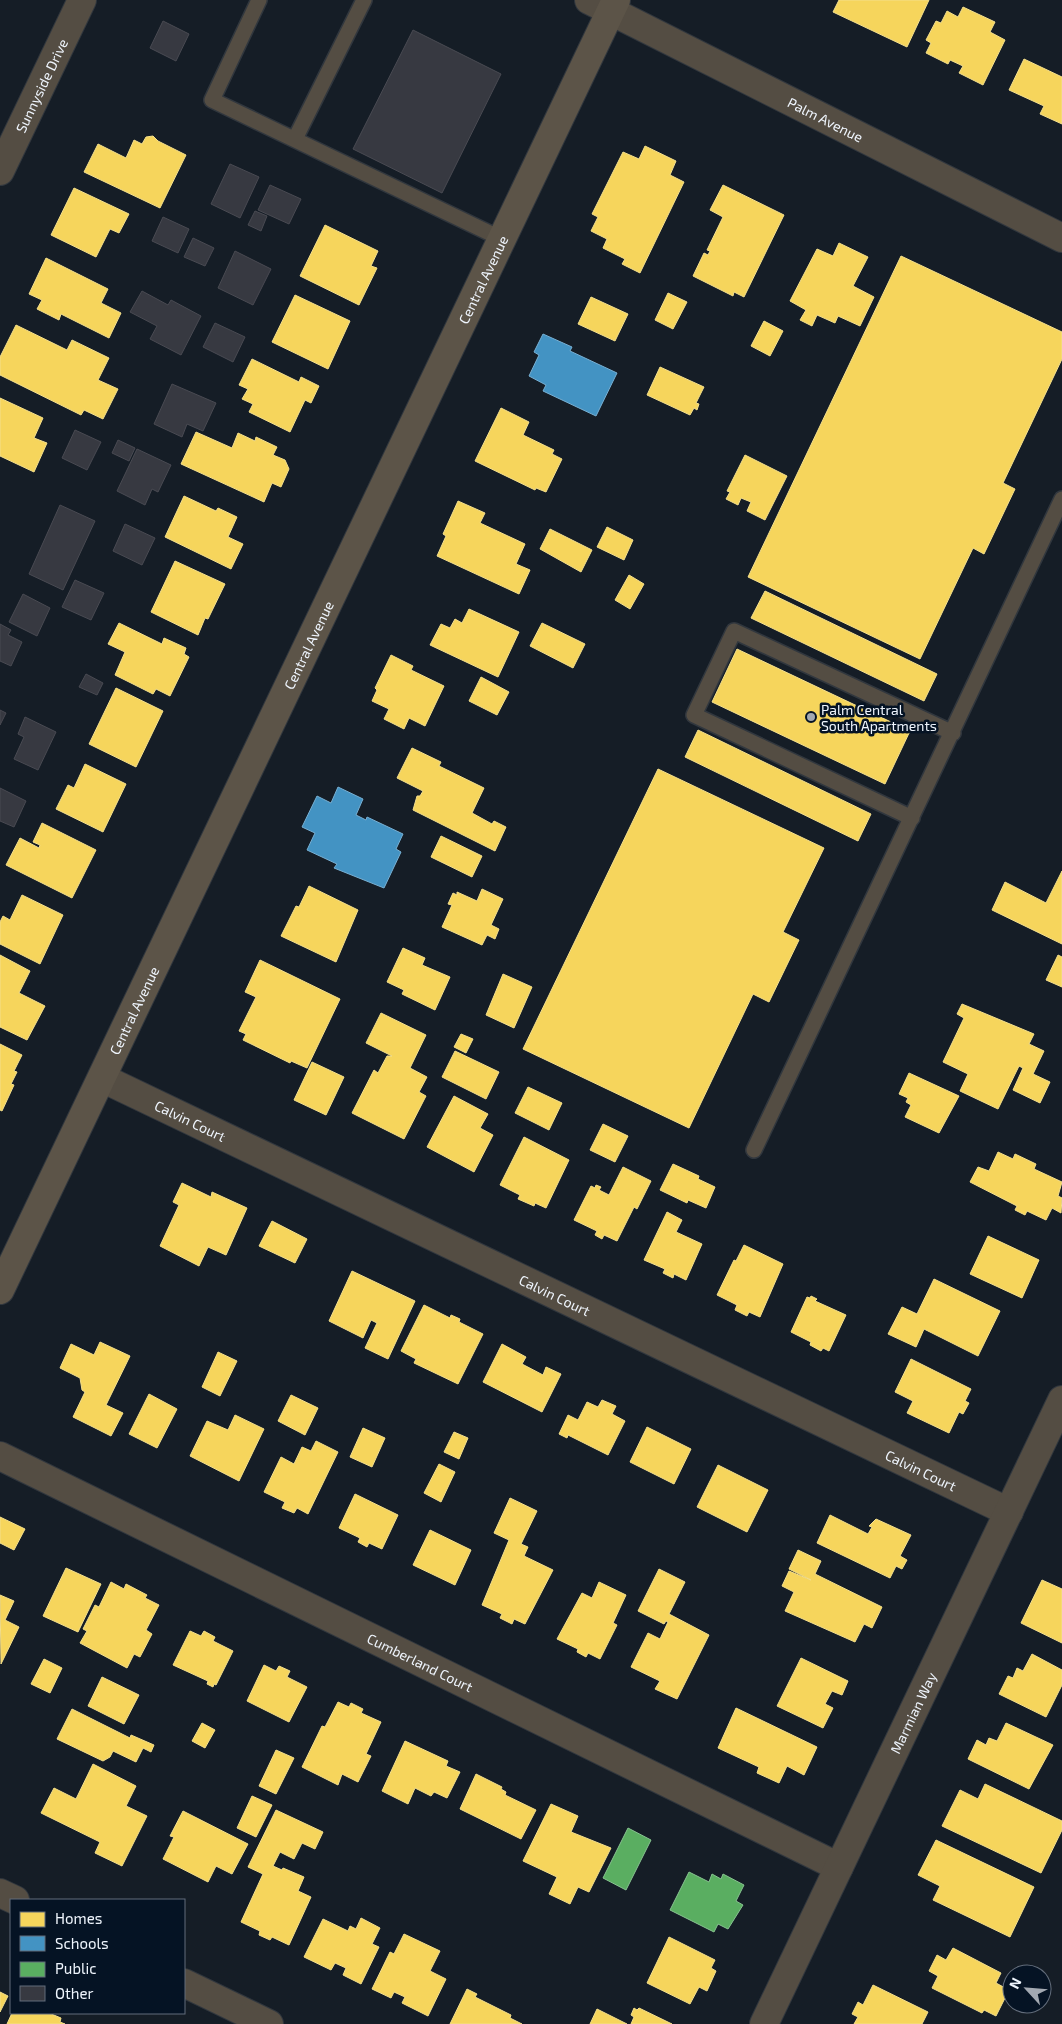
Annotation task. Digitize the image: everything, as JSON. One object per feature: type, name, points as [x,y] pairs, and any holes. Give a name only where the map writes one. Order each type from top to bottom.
[{"type":"main road","name":"Central Avenue","points":[[0,1290],[502,240],[605,4]]},
{"type":"street","name":"Sunnyside Drive","points":[[0,172],[82,0]]},
{"type":"street","name":"Palm Avenue","points":[[605,4],[1062,238]]},
{"type":"street","name":"Calvin Court","points":[[102,1078],[1009,1512]]},
{"type":"street","name":"Marmian Way","points":[[764,2024],[1062,1400]]},
{"type":"street","name":"Cumberland Court","points":[[0,1456],[839,1867]]},
{"type":"street","points":[[0,1893],[13,1899]]},
{"type":"street","points":[[185,1983],[269,2024]]},
{"type":"lane","points":[[259,0],[212,100],[502,240]]},
{"type":"lane","points":[[295,139],[364,0]]},
{"type":"lane","points":[[754,1150],[953,733],[1062,499]]},
{"type":"lane","points":[[912,818],[694,715],[734,631],[953,733]]},
{"type":"building: Homes","points":[[839,0],[929,0],[907,47],[833,12]]},
{"type":"building: Homes","points":[[963,7],[995,22],[990,32],[1005,40],[983,85],[959,73],[963,66],[950,60],[948,64],[926,53],[931,43],[926,40],[936,21],[941,23],[947,11],[958,17]]},
{"type":"building: Homes","points":[[1024,59],[1062,77],[1062,124],[1040,114],[1044,106],[1009,90]]},
{"type":"building: Homes","points":[[153,136],[158,141],[186,155],[160,208],[84,172],[98,144],[126,158],[134,140],[142,144],[146,137]]},
{"type":"building: Homes","points":[[645,146],[676,161],[670,175],[684,182],[640,273],[622,264],[625,259],[603,248],[607,239],[591,231],[598,217],[592,214],[623,152],[639,159]]},
{"type":"building: Homes","points":[[723,185],[784,215],[744,297],[734,292],[733,296],[693,276],[704,253],[708,255],[710,251],[707,250],[723,217],[710,210]]},
{"type":"building: Homes","points":[[74,188],[129,214],[119,233],[110,229],[96,257],[51,235]]},
{"type":"building: Homes","points":[[325,225],[378,251],[371,266],[377,268],[359,305],[300,276]]},
{"type":"building: Homes","points":[[839,243],[868,257],[853,286],[874,297],[860,326],[838,316],[835,323],[817,315],[812,326],[800,320],[806,310],[790,301],[817,249],[833,256]]},
{"type":"building: Homes","points":[[901,256],[1062,332],[1062,359],[1003,483],[1015,489],[984,554],[973,548],[920,659],[748,577]]},
{"type":"building: Homes","points":[[46,258],[108,289],[101,303],[121,313],[109,338],[61,314],[59,320],[37,309],[42,300],[29,294]]},
{"type":"building: Homes","points":[[668,293],[687,302],[673,329],[655,320]]},
{"type":"building: Homes","points":[[295,295],[350,321],[328,369],[272,342]]},
{"type":"building: Homes","points":[[591,297],[628,314],[615,341],[578,324]]},
{"type":"building: Homes","points":[[764,321],[783,331],[770,356],[751,346]]},
{"type":"building: Homes","points":[[16,325],[67,350],[72,340],[109,358],[98,380],[118,389],[103,419],[84,410],[81,415],[0,375],[0,357]]},
{"type":"building: Homes","points":[[252,359],[299,382],[301,377],[319,386],[311,403],[305,400],[290,432],[249,412],[253,404],[242,399],[248,389],[239,385]]},
{"type":"building: Homes","points":[[660,367],[704,387],[696,403],[699,404],[697,410],[694,408],[690,415],[647,395]]},
{"type":"building: Homes","points":[[0,398],[43,418],[34,438],[47,443],[34,472],[0,456]]},
{"type":"building: Homes","points":[[501,408],[529,422],[523,435],[554,450],[552,454],[562,459],[546,492],[536,488],[535,490],[475,461]]},
{"type":"building: Homes","points":[[196,432],[232,448],[238,433],[255,441],[256,437],[277,447],[273,455],[285,460],[289,469],[281,487],[272,483],[264,502],[181,464]]},
{"type":"building: Homes","points":[[745,455],[787,476],[765,520],[747,511],[751,502],[741,498],[738,505],[726,499],[730,492],[727,491]]},
{"type":"building: Homes","points":[[184,496],[216,511],[218,508],[237,517],[228,537],[243,544],[231,569],[165,537]]},
{"type":"building: Homes","points":[[458,501],[485,513],[480,523],[525,544],[516,564],[530,570],[519,594],[437,556],[446,536],[443,534]]},
{"type":"building: Homes","points":[[607,527],[633,540],[624,560],[597,547]]},
{"type":"building: Homes","points":[[550,529],[592,550],[581,572],[540,549]]},
{"type":"building: Homes","points":[[175,561],[225,584],[208,619],[205,618],[198,635],[151,612]]},
{"type":"building: Homes","points":[[629,575],[644,584],[630,609],[615,600]]},
{"type":"building: Homes","name":"Palm Central South Apartments","points":[[765,591],[937,674],[924,701],[751,618]]},
{"type":"building: Homes","points":[[469,609],[519,632],[498,677],[430,645],[441,624],[450,628],[455,619],[462,623]]},
{"type":"building: Homes","points":[[119,623],[162,644],[164,638],[186,648],[184,654],[189,657],[170,696],[156,689],[153,694],[115,675],[125,652],[108,644]]},
{"type":"building: Homes","points":[[542,623],[585,644],[573,668],[530,646]]},
{"type":"building: Homes","name":"Palm Central South Apartments","points":[[737,649],[910,731],[885,784],[712,702]]},
{"type":"building: Homes","points":[[391,655],[413,666],[411,670],[444,686],[425,726],[409,718],[404,729],[384,719],[389,709],[372,701],[377,690],[375,688]]},
{"type":"building: Homes","points":[[481,677],[509,692],[497,715],[469,701]]},
{"type":"building: Homes","points":[[116,688],[163,711],[136,767],[89,744]]},
{"type":"building: Homes","points":[[698,730],[871,814],[858,841],[685,757]]},
{"type":"building: Homes","points":[[412,748],[441,762],[439,766],[484,788],[472,813],[492,824],[494,821],[506,827],[495,851],[413,810],[417,796],[420,796],[423,791],[397,778]]},
{"type":"building: Homes","points":[[85,764],[126,784],[103,832],[56,809],[68,785],[74,788]]},
{"type":"building: Homes","points":[[658,769],[824,848],[783,932],[799,940],[769,1002],[753,994],[689,1128],[523,1049]]},
{"type":"building: Homes","points":[[42,823],[96,850],[72,898],[6,865],[20,838],[39,848],[40,845],[33,842]]},
{"type":"building: Homes","points":[[441,836],[482,856],[472,877],[431,857]]},
{"type":"building: Homes","points":[[1062,871],[1062,944],[992,910],[1005,882],[1046,903]]},
{"type":"building: Homes","points":[[309,886],[358,910],[336,962],[281,936],[296,906],[299,907]]},
{"type":"building: Homes","points":[[482,889],[503,899],[491,925],[499,929],[495,939],[487,935],[482,945],[442,927],[452,905],[448,904],[453,893],[457,895],[457,892],[477,901]]},
{"type":"building: Homes","points":[[22,895],[63,915],[40,964],[0,944],[0,922],[3,916],[10,920]]},
{"type":"building: Homes","points":[[403,948],[425,958],[422,965],[450,977],[435,1010],[402,994],[404,990],[387,982]]},
{"type":"building: Homes","points":[[0,955],[30,971],[19,993],[45,1006],[27,1040],[0,1027]]},
{"type":"building: Homes","points":[[1058,955],[1062,957],[1062,987],[1046,980]]},
{"type":"building: Homes","points":[[260,960],[340,999],[307,1068],[291,1061],[290,1063],[243,1040],[246,1034],[239,1031],[256,997],[245,992]]},
{"type":"building: Homes","points":[[503,974],[532,987],[514,1028],[486,1015]]},
{"type":"building: Homes","points":[[962,1004],[1034,1034],[1029,1044],[1044,1051],[1033,1074],[1050,1082],[1040,1103],[1013,1090],[1023,1068],[1019,1066],[998,1109],[960,1091],[968,1074],[943,1062],[964,1018],[957,1014]]},
{"type":"building: Homes","points":[[381,1013],[426,1035],[410,1068],[427,1077],[419,1092],[426,1096],[404,1139],[352,1113],[374,1070],[378,1073],[387,1056],[392,1056],[366,1043]]},
{"type":"building: Homes","points":[[461,1034],[473,1039],[466,1053],[454,1047]]},
{"type":"building: Homes","points":[[0,1044],[22,1055],[14,1071],[17,1072],[11,1084],[14,1085],[2,1111],[0,1110]]},
{"type":"building: Homes","points":[[455,1051],[499,1072],[486,1099],[442,1077]]},
{"type":"building: Homes","points":[[312,1062],[344,1077],[326,1115],[294,1100]]},
{"type":"building: Homes","points":[[909,1073],[959,1096],[939,1133],[905,1117],[911,1105],[906,1102],[908,1098],[899,1094]]},
{"type":"building: Homes","points":[[528,1087],[562,1103],[549,1130],[515,1113]]},
{"type":"building: Homes","points":[[454,1096],[488,1114],[480,1128],[493,1135],[474,1172],[427,1147]]},
{"type":"building: Homes","points":[[603,1124],[628,1136],[615,1162],[590,1150]]},
{"type":"building: Homes","points":[[524,1137],[569,1160],[546,1208],[535,1203],[534,1206],[518,1199],[520,1195],[500,1185]]},
{"type":"building: Homes","points":[[998,1152],[1013,1159],[1015,1154],[1036,1164],[1034,1169],[1062,1182],[1058,1196],[1062,1198],[1061,1213],[1052,1208],[1046,1220],[1027,1211],[1025,1215],[1015,1210],[1017,1206],[970,1182],[978,1167],[989,1171]]},
{"type":"building: Homes","points":[[673,1164],[699,1176],[698,1179],[715,1187],[706,1208],[688,1200],[687,1203],[660,1190]]},
{"type":"building: Homes","points":[[623,1167],[651,1181],[637,1209],[634,1207],[617,1241],[604,1235],[602,1239],[595,1235],[597,1231],[574,1220],[591,1186],[595,1188],[596,1185],[601,1187],[599,1190],[609,1195]]},
{"type":"building: Homes","points":[[182,1183],[211,1197],[212,1192],[247,1208],[226,1255],[208,1247],[199,1266],[160,1246],[179,1205],[173,1202]]},
{"type":"building: Homes","points":[[667,1212],[682,1220],[676,1232],[702,1244],[686,1280],[674,1274],[673,1278],[663,1273],[665,1269],[644,1260]]},
{"type":"building: Homes","points":[[272,1221],[307,1239],[295,1263],[259,1246]]},
{"type":"building: Homes","points":[[988,1236],[1039,1260],[1022,1298],[970,1274]]},
{"type":"building: Homes","points":[[744,1245],[783,1264],[760,1317],[749,1312],[747,1316],[735,1310],[737,1305],[717,1295],[734,1260],[736,1261]]},
{"type":"building: Homes","points":[[352,1271],[415,1301],[388,1359],[365,1348],[377,1323],[371,1320],[363,1338],[329,1321]]},
{"type":"building: Homes","points":[[934,1279],[1000,1311],[978,1356],[924,1329],[916,1347],[888,1334],[902,1307],[917,1314]]},
{"type":"building: Homes","points":[[811,1296],[817,1299],[815,1301],[846,1315],[829,1351],[823,1348],[821,1351],[810,1345],[811,1342],[791,1332],[807,1297],[810,1298]]},
{"type":"building: Homes","points":[[424,1305],[450,1318],[451,1315],[460,1319],[459,1322],[483,1334],[458,1384],[414,1363],[416,1359],[401,1351]]},
{"type":"building: Homes","points":[[100,1342],[130,1356],[106,1405],[123,1413],[111,1436],[73,1417],[85,1392],[82,1390],[80,1378],[60,1368],[71,1344],[94,1355]]},
{"type":"building: Homes","points":[[502,1344],[526,1357],[522,1364],[543,1375],[546,1367],[561,1374],[542,1412],[483,1382]]},
{"type":"building: Homes","points":[[218,1352],[237,1361],[220,1396],[202,1387]]},
{"type":"building: Homes","points":[[911,1359],[971,1389],[965,1401],[969,1403],[963,1414],[959,1412],[949,1433],[907,1413],[913,1401],[895,1392]]},
{"type":"building: Homes","points":[[149,1394],[177,1409],[157,1448],[129,1434]]},
{"type":"building: Homes","points":[[291,1395],[318,1408],[305,1435],[278,1421]]},
{"type":"building: Homes","points":[[602,1400],[616,1406],[612,1414],[625,1421],[608,1455],[568,1435],[567,1438],[559,1434],[568,1415],[578,1420],[587,1402],[598,1407]]},
{"type":"building: Homes","points":[[235,1415],[264,1429],[239,1481],[190,1456],[207,1421],[228,1430]]},
{"type":"building: Homes","points":[[647,1427],[691,1449],[674,1484],[630,1462]]},
{"type":"building: Homes","points":[[363,1428],[385,1438],[372,1467],[350,1457]]},
{"type":"building: Homes","points":[[454,1432],[468,1438],[459,1459],[444,1452]]},
{"type":"building: Homes","points":[[316,1441],[338,1452],[308,1514],[297,1508],[294,1513],[282,1508],[285,1502],[264,1492],[281,1457],[294,1464],[302,1447],[311,1451]]},
{"type":"building: Homes","points":[[439,1464],[455,1472],[441,1502],[424,1493]]},
{"type":"building: Homes","points":[[718,1465],[768,1490],[747,1532],[697,1507]]},
{"type":"building: Homes","points":[[355,1494],[398,1515],[382,1549],[369,1543],[367,1547],[358,1542],[360,1538],[339,1528]]},
{"type":"building: Homes","points":[[510,1498],[537,1511],[521,1544],[528,1547],[524,1556],[553,1570],[525,1624],[514,1619],[512,1624],[500,1618],[502,1614],[482,1605],[509,1540],[494,1533]]},
{"type":"building: Homes","points":[[830,1515],[868,1534],[872,1527],[869,1526],[876,1519],[911,1535],[900,1556],[907,1560],[902,1569],[896,1566],[890,1578],[817,1543]]},
{"type":"building: Homes","points":[[0,1517],[25,1529],[14,1550],[0,1543]]},
{"type":"building: Homes","points":[[430,1530],[471,1550],[455,1585],[413,1565]]},
{"type":"building: Homes","points":[[798,1550],[821,1561],[815,1574],[882,1607],[872,1628],[864,1624],[855,1642],[785,1611],[794,1592],[782,1586],[789,1571],[811,1580],[789,1569]]},
{"type":"building: Homes","points":[[66,1568],[101,1584],[78,1632],[43,1616]]},
{"type":"building: Homes","points":[[659,1569],[685,1582],[669,1614],[709,1635],[677,1699],[655,1689],[660,1681],[631,1667],[648,1633],[660,1639],[668,1622],[666,1621],[664,1624],[638,1611]]},
{"type":"building: Homes","points":[[1042,1580],[1062,1589],[1062,1643],[1021,1623]]},
{"type":"building: Homes","points":[[111,1582],[124,1589],[126,1584],[147,1595],[145,1598],[159,1605],[146,1630],[152,1634],[140,1657],[134,1654],[127,1668],[80,1643],[87,1631],[83,1629],[95,1605],[99,1607]]},
{"type":"building: Homes","points":[[599,1582],[626,1595],[613,1623],[617,1625],[600,1659],[588,1653],[586,1657],[577,1652],[578,1649],[557,1639],[582,1593],[592,1598]]},
{"type":"building: Homes","points":[[0,1595],[14,1601],[5,1620],[19,1627],[1,1664]]},
{"type":"building: Homes","points":[[190,1631],[201,1636],[204,1631],[215,1637],[213,1641],[233,1651],[216,1685],[214,1684],[213,1687],[207,1684],[208,1681],[173,1665]]},
{"type":"building: Homes","points":[[1032,1654],[1062,1670],[1062,1685],[1046,1717],[999,1694],[1008,1676],[1013,1678],[1017,1668],[1023,1671]]},
{"type":"building: Homes","points":[[801,1658],[848,1681],[842,1695],[832,1691],[825,1704],[833,1708],[823,1728],[777,1706]]},
{"type":"building: Homes","points":[[44,1659],[62,1668],[50,1693],[31,1684]]},
{"type":"building: Homes","points":[[264,1665],[276,1671],[279,1666],[290,1671],[287,1677],[307,1687],[289,1722],[247,1701]]},
{"type":"building: Homes","points":[[102,1677],[139,1695],[124,1724],[88,1706]]},
{"type":"building: Homes","points":[[338,1702],[349,1707],[351,1703],[363,1709],[361,1713],[381,1722],[366,1754],[371,1756],[358,1782],[342,1774],[338,1785],[302,1767],[322,1726],[325,1727]]},
{"type":"building: Homes","points":[[736,1708],[817,1747],[804,1775],[787,1766],[779,1783],[757,1773],[759,1767],[718,1748]]},
{"type":"building: Homes","points":[[72,1709],[130,1738],[131,1735],[154,1745],[151,1752],[143,1748],[136,1762],[113,1751],[110,1757],[103,1761],[57,1739]]},
{"type":"building: Homes","points":[[202,1723],[215,1730],[205,1748],[192,1741]]},
{"type":"building: Homes","points":[[1006,1723],[1053,1745],[1029,1789],[968,1759],[977,1740],[986,1745],[989,1738],[997,1741]]},
{"type":"building: Homes","points":[[405,1741],[448,1761],[446,1766],[460,1772],[447,1798],[434,1792],[431,1796],[415,1788],[408,1804],[382,1791]]},
{"type":"building: Homes","points":[[276,1750],[294,1758],[276,1794],[259,1786]]},
{"type":"building: Homes","points":[[93,1764],[136,1786],[126,1806],[147,1816],[122,1866],[95,1853],[100,1842],[41,1813],[54,1788],[76,1799]]},
{"type":"building: Homes","points":[[476,1774],[502,1787],[501,1789],[506,1792],[505,1795],[536,1810],[521,1839],[460,1809]]},
{"type":"building: Homes","points":[[985,1784],[1062,1821],[1062,1830],[1041,1873],[942,1826],[960,1790],[978,1799]]},
{"type":"building: Homes","points":[[252,1796],[272,1805],[256,1837],[237,1828]]},
{"type":"building: Homes","points":[[551,1804],[578,1816],[571,1832],[611,1848],[589,1892],[578,1887],[570,1904],[549,1894],[557,1877],[523,1861]]},
{"type":"building: Homes","points":[[276,1810],[323,1832],[315,1849],[302,1843],[294,1859],[280,1852],[273,1866],[304,1877],[298,1891],[311,1897],[289,1945],[272,1937],[270,1940],[259,1935],[260,1931],[241,1922],[263,1874],[248,1867]]},
{"type":"building: Homes","points":[[183,1811],[248,1844],[232,1874],[216,1866],[208,1882],[163,1859],[174,1837],[170,1836]]},
{"type":"building: Homes","points":[[936,1840],[1034,1887],[1010,1937],[933,1900],[940,1886],[918,1875]]},
{"type":"building: Homes","points":[[361,1918],[380,1928],[372,1944],[379,1947],[361,1984],[343,1975],[346,1968],[335,1963],[331,1970],[304,1957],[323,1919],[348,1931],[350,1926],[356,1929]]},
{"type":"building: Homes","points":[[404,1934],[440,1951],[430,1971],[446,1979],[428,2016],[402,2003],[405,1997],[394,1992],[391,1998],[372,1989],[390,1952],[394,1954]]},
{"type":"building: Homes","points":[[669,1937],[715,1960],[711,1968],[716,1971],[707,1991],[699,1987],[690,2004],[647,1983]]},
{"type":"building: Homes","points":[[953,1948],[1001,1973],[996,1983],[1002,1986],[1002,2004],[996,2016],[984,2010],[982,2013],[932,1988],[938,1976],[929,1971],[937,1955],[946,1960]]},
{"type":"building: Homes","points":[[873,1985],[928,2012],[922,2024],[854,2024],[858,2017],[852,2014],[858,2002],[863,2005]]},
{"type":"building: Homes","points":[[467,1989],[477,1994],[475,1997],[511,2015],[510,2018],[522,2024],[450,2024]]},
{"type":"building: Homes","points":[[0,1992],[8,1996],[0,2012]]},
{"type":"building: Homes","points":[[634,2008],[637,2010],[639,2008],[672,2024],[631,2024],[634,2017],[631,2015]]},
{"type":"building: Homes","points":[[597,2009],[627,2024],[590,2024]]},
{"type":"building: Homes","points":[[12,2014],[51,2014],[61,2018],[60,2022],[65,2024],[7,2024]]},
{"type":"building: Schools","points":[[543,334],[572,347],[570,351],[617,373],[596,416],[543,391],[546,385],[529,376],[539,355],[534,352]]},
{"type":"building: Schools","points":[[338,787],[363,799],[356,815],[366,820],[367,817],[403,834],[396,849],[401,852],[384,888],[334,868],[337,864],[307,850],[315,833],[302,827],[317,796],[331,803]]},
{"type":"building: Public","points":[[628,1828],[651,1840],[626,1890],[603,1878]]},
{"type":"building: Public","points":[[689,1872],[709,1882],[712,1874],[721,1879],[723,1874],[744,1885],[736,1901],[743,1905],[728,1929],[718,1924],[714,1932],[670,1910]]},
{"type":"building: Other","points":[[163,21],[189,34],[176,61],[150,48]]},
{"type":"building: Other","points":[[413,30],[501,74],[442,193],[353,149]]},
{"type":"building: Other","points":[[230,164],[259,177],[240,218],[211,204]]},
{"type":"building: Other","points":[[270,185],[301,199],[289,224],[258,210]]},
{"type":"building: Other","points":[[255,211],[267,216],[261,231],[248,225]]},
{"type":"building: Other","points":[[163,217],[189,229],[178,253],[152,241]]},
{"type":"building: Other","points":[[193,238],[214,248],[205,266],[184,257]]},
{"type":"building: Other","points":[[235,251],[271,269],[253,305],[218,288]]},
{"type":"building: Other","points":[[142,291],[168,305],[171,300],[201,316],[181,355],[150,339],[157,326],[130,312]]},
{"type":"building: Other","points":[[215,323],[245,337],[233,362],[203,347]]},
{"type":"building: Other","points":[[172,384],[216,403],[203,431],[187,424],[182,437],[154,424]]},
{"type":"building: Other","points":[[75,430],[101,442],[87,470],[62,458]]},
{"type":"building: Other","points":[[118,440],[135,448],[129,461],[112,453]]},
{"type":"building: Other","points":[[137,449],[171,465],[158,492],[152,489],[145,505],[117,491]]},
{"type":"building: Other","points":[[60,505],[95,521],[63,590],[29,574]]},
{"type":"building: Other","points":[[125,524],[155,538],[142,565],[113,551]]},
{"type":"building: Other","points":[[75,580],[104,593],[91,620],[62,607]]},
{"type":"building: Other","points":[[23,594],[50,608],[37,636],[9,622]]},
{"type":"building: Other","points":[[0,624],[11,630],[8,635],[22,642],[11,666],[0,661]]},
{"type":"building: Other","points":[[86,674],[103,683],[97,695],[79,687]]},
{"type":"building: Other","points":[[0,710],[6,713],[0,725]]},
{"type":"building: Other","points":[[25,717],[56,732],[38,770],[14,759],[24,737],[18,734]]},
{"type":"building: Other","points":[[0,788],[26,801],[14,827],[0,821]]},
{"type":"place","name":"Palm Central South Apartments","points":[[811,717]]}]
